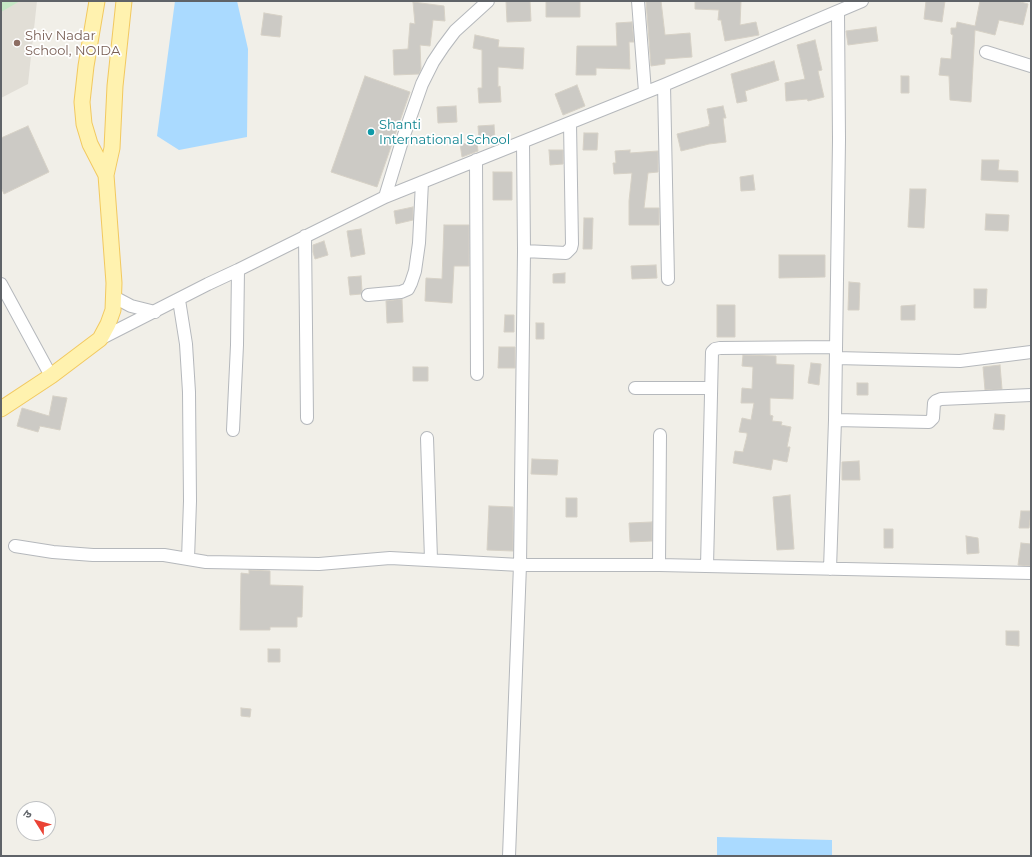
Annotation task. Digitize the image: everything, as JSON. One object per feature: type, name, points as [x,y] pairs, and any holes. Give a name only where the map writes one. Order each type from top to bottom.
[{"type":"main road","points":[[97,1],[86,66],[82,102],[84,124],[90,144],[106,175]]},
{"type":"main road","points":[[1,409],[51,376],[100,339],[113,310],[114,268],[106,175],[112,148],[115,86],[124,1]]},
{"type":"street","points":[[385,197],[422,84],[433,62],[455,31],[488,1]]},
{"type":"street","points":[[638,1],[645,92]]},
{"type":"street","points":[[100,339],[385,197],[664,85],[862,1]]},
{"type":"street","points":[[830,569],[836,352],[839,140],[838,12]]},
{"type":"street","points":[[986,52],[1031,66]]},
{"type":"street","points":[[664,85],[668,279]]},
{"type":"street","points":[[524,251],[566,253],[571,248],[570,123]]},
{"type":"street","points":[[509,856],[520,565],[524,251],[523,142]]},
{"type":"street","points":[[476,160],[477,374]]},
{"type":"street","points":[[368,295],[401,292],[408,288],[411,283],[415,271],[419,243],[422,182]]},
{"type":"street","points":[[305,236],[307,418]]},
{"type":"street","points":[[233,430],[237,345],[238,270]]},
{"type":"street","points":[[1,284],[51,376]]},
{"type":"street","points":[[114,297],[131,306],[155,312]]},
{"type":"street","points":[[179,300],[186,344],[189,392],[190,502],[188,559]]},
{"type":"street","points":[[707,566],[711,356],[715,349],[836,352],[960,361],[1031,352]]},
{"type":"street","points":[[635,388],[710,388]]},
{"type":"street","points":[[835,420],[929,422],[933,418],[934,403],[941,399],[1031,395]]},
{"type":"street","points":[[659,565],[660,435]]},
{"type":"street","points":[[427,438],[431,559]]},
{"type":"street","points":[[15,546],[53,552],[86,554],[164,555],[206,562],[319,564],[390,558],[431,559],[520,565],[659,565],[1031,573]]},
{"type":"shaded area","name":"Shiv Nadar School, NOIDA","points":[[1,1],[37,1],[28,84],[1,98]]},
{"type":"green space","points":[[1,1],[20,1],[1,12]]},
{"type":"water","points":[[175,1],[237,1],[248,49],[247,137],[179,150],[157,136]]},
{"type":"water","points":[[717,837],[832,840],[832,856],[717,856]]},
{"type":"building","points":[[506,1],[530,1],[531,21],[507,22]]},
{"type":"building","points":[[546,1],[580,1],[580,17],[546,17]]},
{"type":"building","points":[[646,1],[661,1],[665,35],[690,33],[692,57],[665,59],[665,64],[651,66]]},
{"type":"building","points":[[695,1],[741,1],[740,25],[756,22],[759,35],[725,41],[721,20],[718,20],[719,10],[695,9]]},
{"type":"building","points":[[926,1],[945,1],[942,22],[924,19]]},
{"type":"building","points":[[980,1],[1017,1],[1028,4],[1023,25],[999,20],[995,35],[975,30],[971,102],[950,100],[949,76],[939,75],[941,58],[951,59],[953,35],[951,34],[951,28],[956,28],[957,22],[975,26]]},
{"type":"building","points":[[413,2],[444,6],[445,21],[433,20],[430,46],[420,45],[421,69],[419,74],[394,75],[393,50],[408,49],[410,23],[415,24]]},
{"type":"building","points":[[264,13],[282,16],[280,37],[261,35]]},
{"type":"building","points":[[632,22],[634,42],[629,42],[630,69],[596,68],[596,75],[576,75],[577,46],[617,46],[616,23]]},
{"type":"building","points":[[876,27],[878,41],[848,45],[846,31]]},
{"type":"building","points":[[475,35],[499,40],[498,47],[524,48],[523,69],[498,67],[498,87],[500,86],[501,102],[479,103],[478,88],[482,88],[482,50],[473,48]]},
{"type":"building","points":[[815,40],[822,70],[818,71],[824,97],[808,101],[807,99],[786,101],[785,83],[805,79],[797,45]]},
{"type":"building","points":[[774,61],[779,80],[745,91],[747,101],[737,103],[731,74]]},
{"type":"building","name":"Shanti International School","points":[[365,76],[410,92],[377,187],[331,172]]},
{"type":"building","points":[[901,76],[909,76],[909,93],[901,93]]},
{"type":"building","points":[[577,85],[585,106],[563,115],[555,94]]},
{"type":"building","points":[[456,106],[457,122],[438,123],[437,107]]},
{"type":"building","points":[[723,106],[726,118],[723,118],[726,142],[709,144],[681,151],[677,134],[709,126],[710,124],[707,109]]},
{"type":"building","points":[[494,125],[495,139],[479,140],[478,126]]},
{"type":"building","points":[[28,126],[49,172],[4,194],[1,187],[1,138]]},
{"type":"building","points":[[584,133],[598,133],[597,150],[583,150]]},
{"type":"building","points":[[477,142],[478,151],[462,157],[460,144]]},
{"type":"building","points":[[549,150],[563,150],[563,164],[550,165]]},
{"type":"building","points":[[630,150],[630,153],[658,151],[658,172],[648,173],[644,208],[659,208],[659,225],[629,225],[629,201],[632,173],[614,174],[613,163],[616,163],[615,151]]},
{"type":"building","points":[[982,160],[999,160],[998,170],[1018,171],[1018,182],[981,180]]},
{"type":"building","points":[[493,172],[512,172],[512,200],[493,200]]},
{"type":"building","points":[[753,175],[755,190],[741,191],[740,177]]},
{"type":"building","points":[[910,189],[926,189],[924,228],[908,227]]},
{"type":"building","points":[[413,207],[413,220],[396,224],[394,211]]},
{"type":"building","points":[[986,214],[1009,215],[1008,231],[985,230]]},
{"type":"building","points":[[584,218],[593,218],[592,249],[583,249]]},
{"type":"building","points":[[444,225],[469,225],[469,266],[454,266],[452,303],[425,301],[426,278],[442,279]]},
{"type":"building","points":[[361,229],[365,254],[351,257],[347,231]]},
{"type":"building","points":[[324,241],[328,255],[315,259],[313,245]]},
{"type":"building","points":[[779,255],[825,255],[825,277],[779,278]]},
{"type":"building","points":[[656,265],[657,278],[632,279],[631,266]]},
{"type":"building","points":[[565,273],[565,283],[553,283],[553,274]]},
{"type":"building","points":[[361,276],[361,294],[350,295],[348,277]]},
{"type":"building","points":[[849,282],[860,283],[859,310],[848,310]]},
{"type":"building","points":[[974,289],[987,289],[986,308],[974,308]]},
{"type":"building","points":[[402,299],[403,322],[387,323],[386,301]]},
{"type":"building","points":[[717,305],[735,305],[735,337],[717,337]]},
{"type":"building","points":[[915,305],[915,320],[901,320],[901,306]]},
{"type":"building","points":[[505,315],[514,315],[514,332],[504,332]]},
{"type":"building","points":[[536,323],[544,323],[544,339],[536,339]]},
{"type":"building","points":[[499,347],[515,347],[515,368],[498,368]]},
{"type":"building","points":[[743,355],[776,356],[776,364],[794,365],[793,399],[770,398],[770,415],[773,416],[772,421],[782,422],[781,425],[791,427],[787,447],[790,447],[787,462],[773,459],[771,470],[733,463],[735,451],[743,452],[747,436],[747,433],[739,432],[742,418],[751,420],[754,403],[741,403],[742,388],[752,389],[753,367],[742,366]]},
{"type":"building","points":[[811,363],[821,364],[819,385],[808,383]]},
{"type":"building","points":[[1000,365],[1002,389],[985,390],[983,367]]},
{"type":"building","points":[[413,367],[428,367],[428,381],[413,381]]},
{"type":"building","points":[[857,383],[868,383],[868,395],[857,395]]},
{"type":"building","points":[[53,396],[67,398],[60,430],[40,426],[38,432],[17,426],[22,408],[49,416]]},
{"type":"building","points":[[995,414],[1005,415],[1004,430],[993,429]]},
{"type":"building","points":[[532,459],[558,460],[557,475],[531,474]]},
{"type":"building","points":[[859,461],[860,480],[842,480],[842,462]]},
{"type":"building","points":[[790,495],[794,549],[777,550],[773,497]]},
{"type":"building","points":[[566,498],[577,498],[577,517],[566,517]]},
{"type":"building","points":[[489,506],[513,507],[513,551],[487,550]]},
{"type":"building","points":[[1021,511],[1031,511],[1029,528],[1019,528]]},
{"type":"building","points":[[652,522],[652,541],[630,542],[629,523]]},
{"type":"building","points":[[884,529],[893,529],[893,548],[884,548]]},
{"type":"building","points":[[966,536],[978,538],[979,553],[967,554]]},
{"type":"building","points":[[1021,543],[1031,544],[1031,566],[1018,565]]},
{"type":"building","points":[[249,570],[270,571],[270,585],[303,586],[302,617],[297,617],[297,627],[270,627],[270,630],[240,630],[241,573],[249,574]]},
{"type":"building","points":[[1006,631],[1019,631],[1019,646],[1006,645]]},
{"type":"building","points":[[268,649],[280,649],[280,662],[268,662]]},
{"type":"building","points":[[241,708],[251,709],[250,717],[241,716]]},
{"type":"place","name":"Shiv Nadar School, NOIDA","points":[[17,43]]},
{"type":"place","name":"Shanti International School","points":[[371,132]]}]
